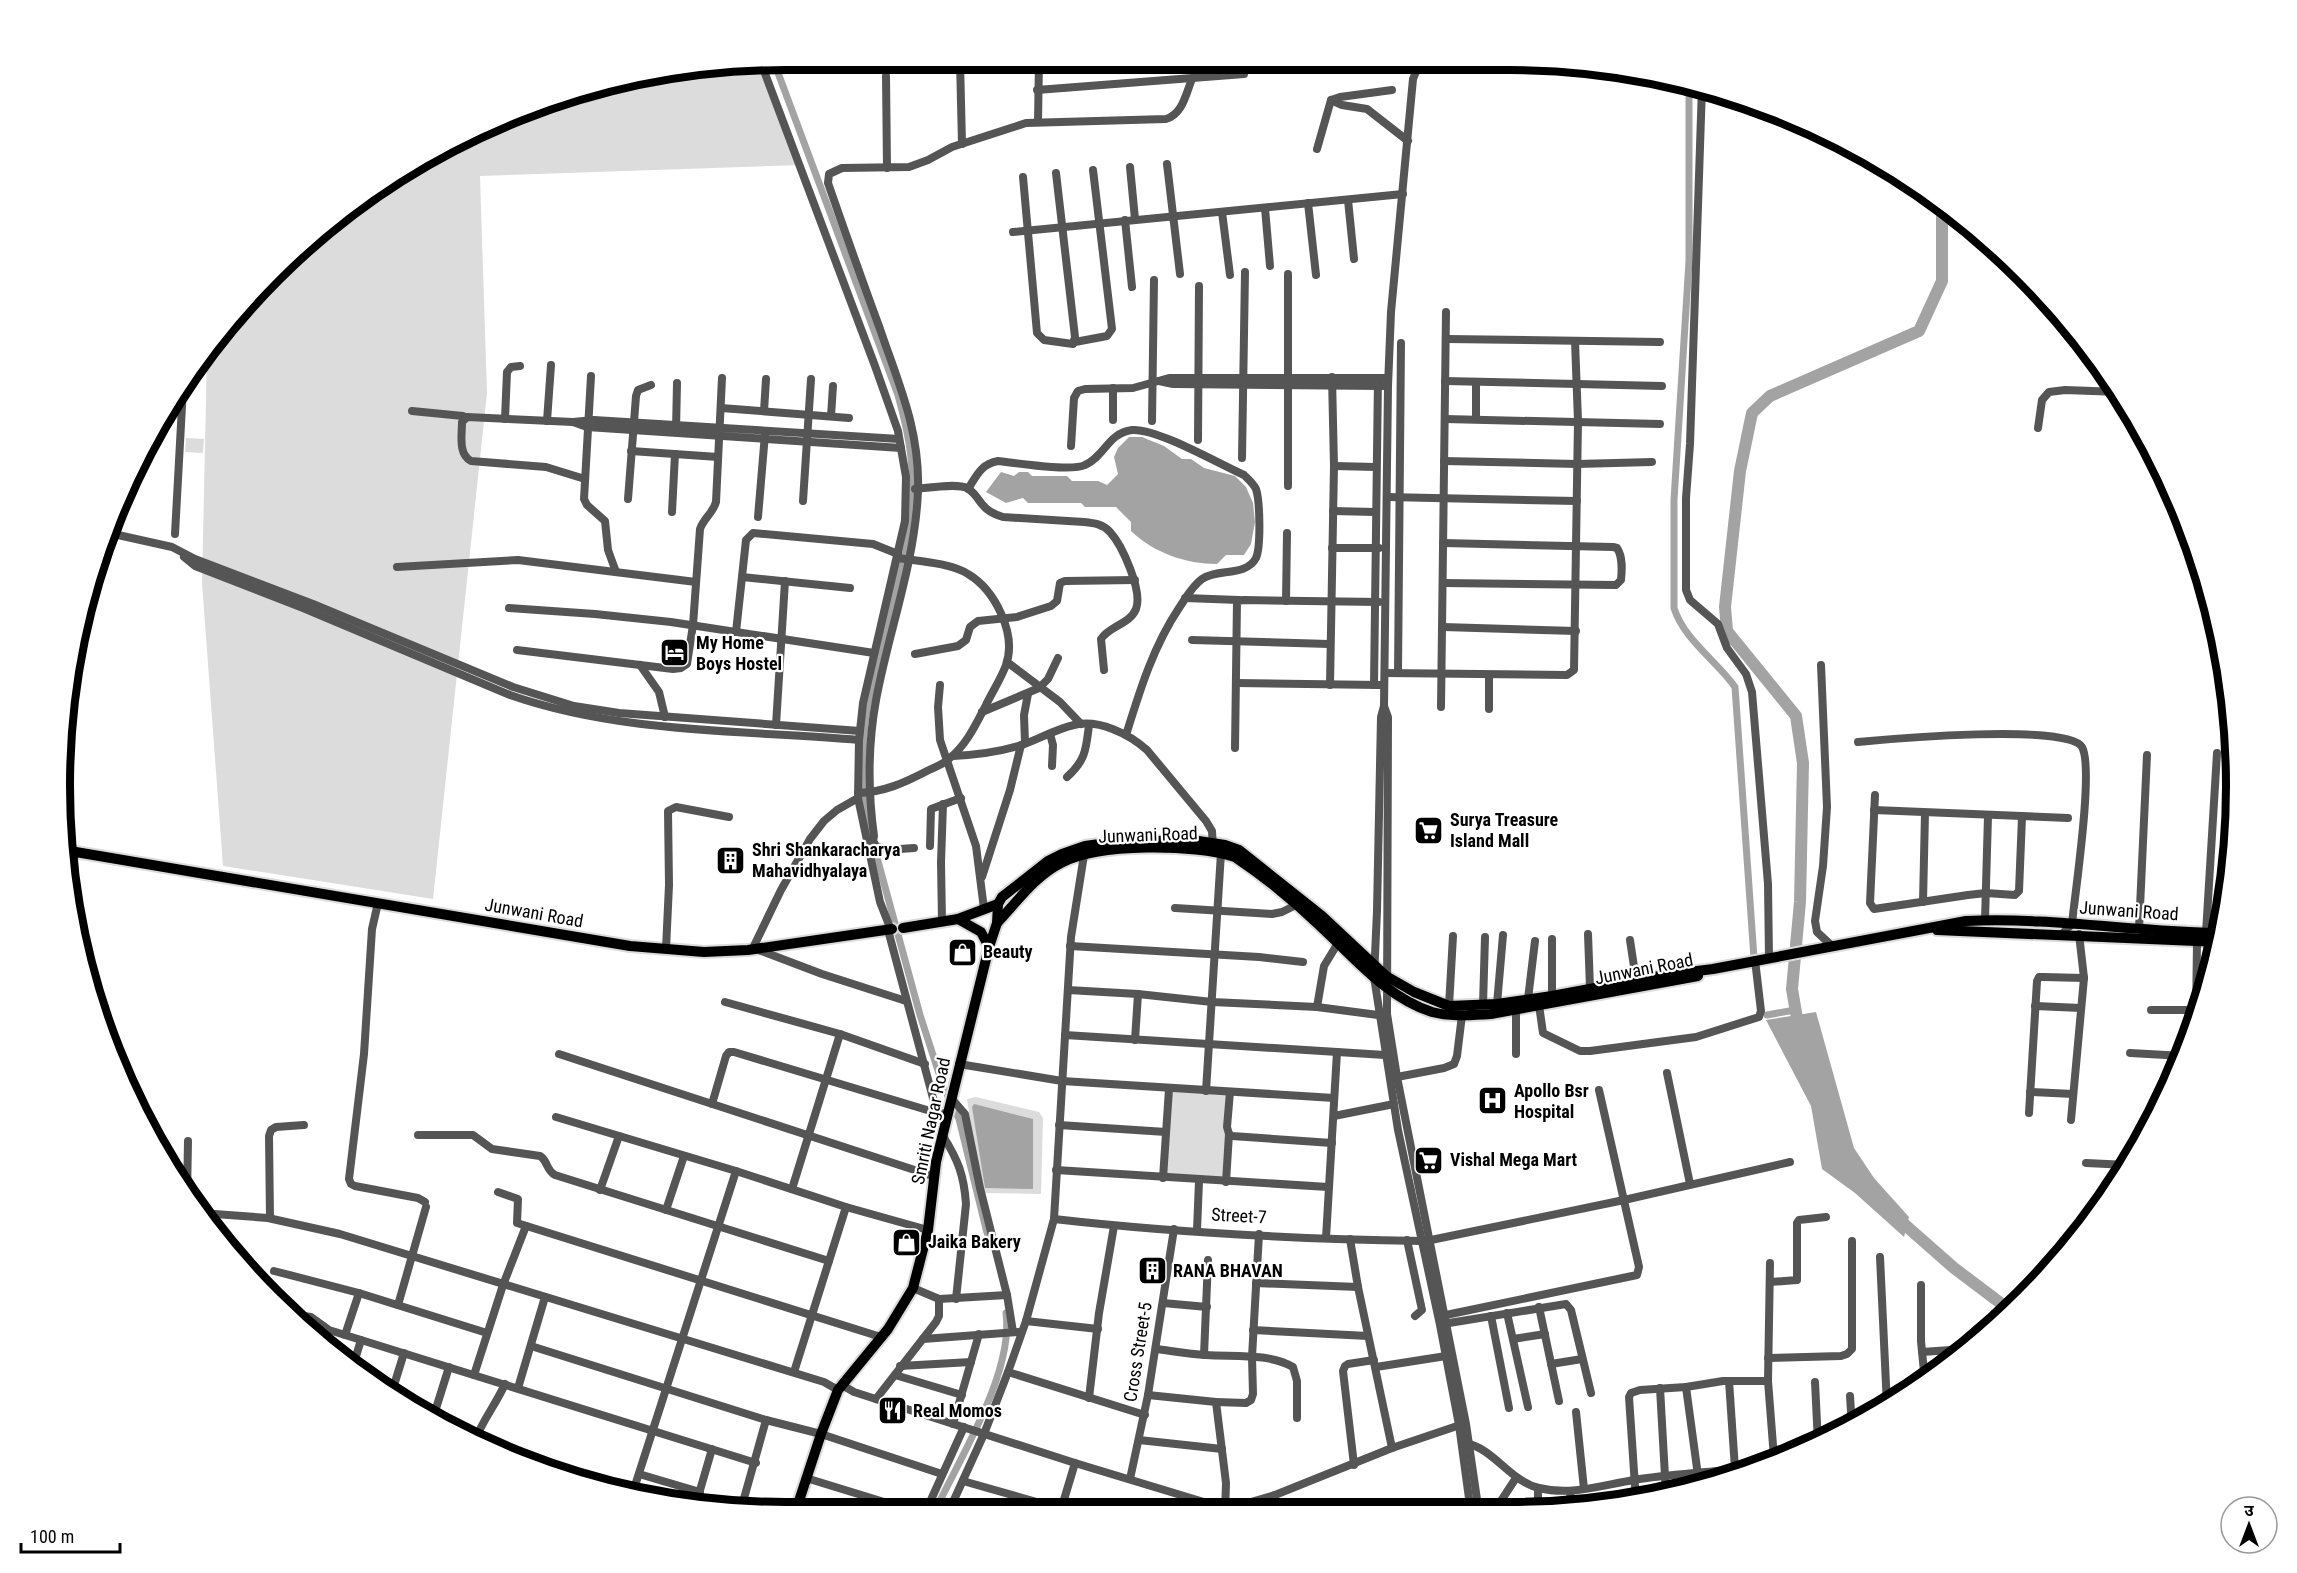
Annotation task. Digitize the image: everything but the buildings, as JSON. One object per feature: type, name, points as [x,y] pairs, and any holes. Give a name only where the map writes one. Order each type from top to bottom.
[{"type":"main road","name":"Junwani Road","points":[[997,923],[1038,879],[1062,862],[1112,850],[1192,840],[1235,857],[1251,868],[1296,905],[1374,977],[1449,1006],[1497,1004],[1552,996],[1636,980],[1713,969],[1966,921],[2072,924],[2211,933]]},
{"type":"main road","name":"Junwani Road","points":[[74,851],[630,946],[704,952],[754,949],[958,919],[998,904],[1002,897],[1021,882],[1048,861],[1062,854],[1085,846],[1114,842],[1154,844]]},
{"type":"main road","name":"Junwani Road","points":[[1215,849],[1239,850],[1255,861],[1322,916],[1375,965],[1386,981],[1423,1008],[1445,1014],[1491,1014],[1696,976],[1713,969]]},
{"type":"main road","points":[[997,923],[998,904]]},
{"type":"main road","points":[[958,919],[981,932],[989,946]]},
{"type":"main road","name":"Smriti Nagar Road","points":[[798,1502],[821,1434],[840,1387],[881,1337],[913,1288],[928,1230],[933,1176],[943,1136],[942,1114],[952,1099],[989,946],[997,923]]},
{"type":"main road","name":"Junwani Road","points":[[1927,928],[2209,942]]},
{"type":"street","points":[[960,70],[962,144]]},
{"type":"street","points":[[1038,70],[1038,122]]},
{"type":"street","points":[[1417,70],[1413,79],[1392,304],[1388,382],[1384,674],[1384,706],[1388,717],[1382,911],[1389,1028],[1426,1240]]},
{"type":"street","points":[[764,71],[875,366],[912,489]]},
{"type":"street","points":[[1037,90],[1244,74]]},
{"type":"street","points":[[886,76],[886,168]]},
{"type":"street","points":[[871,844],[863,794],[876,702],[903,558],[905,521],[917,449],[909,412],[828,183],[829,174],[835,170],[862,167],[909,167],[999,130],[1038,122],[1166,119],[1173,117],[1181,107],[1192,79]]},
{"type":"street","points":[[1331,100],[1392,90]]},
{"type":"street","points":[[1702,97],[1686,498],[1686,590],[1690,600],[1718,624],[1727,648],[1746,674],[1752,692],[1774,956]]},
{"type":"street","points":[[1331,100],[1342,105],[1367,109],[1408,141]]},
{"type":"street","points":[[1317,149],[1331,100]]},
{"type":"street","points":[[1167,164],[1180,274]]},
{"type":"street","points":[[1130,167],[1135,219]]},
{"type":"street","points":[[1023,177],[1037,333],[1044,340],[1069,344],[1107,336],[1112,329],[1092,170]]},
{"type":"street","points":[[1056,172],[1075,342]]},
{"type":"street","points":[[1013,232],[1403,194]]},
{"type":"street","points":[[1348,200],[1354,259]]},
{"type":"street","points":[[1308,203],[1317,275]]},
{"type":"street","points":[[1265,208],[1270,266]]},
{"type":"street","points":[[1222,212],[1230,275]]},
{"type":"street","points":[[1125,220],[1132,287]]},
{"type":"street","points":[[1242,458],[1245,272]]},
{"type":"street","points":[[1288,274],[1288,486]]},
{"type":"street","points":[[1152,421],[1156,382],[1154,280]]},
{"type":"street","points":[[1198,440],[1199,286]]},
{"type":"street","points":[[1441,707],[1446,312]]},
{"type":"street","points":[[1446,339],[1660,342]]},
{"type":"street","points":[[1384,674],[1571,674],[1575,666],[1576,631],[1578,422],[1575,341]]},
{"type":"street","points":[[1398,674],[1401,343]]},
{"type":"street","points":[[548,421],[551,365]]},
{"type":"street","points":[[505,418],[507,372],[508,369],[520,366]]},
{"type":"street","points":[[591,376],[584,500],[605,521],[608,550],[616,572]]},
{"type":"street","points":[[517,650],[673,669],[687,664],[693,626],[700,529],[705,519],[713,513],[716,502],[722,378]]},
{"type":"street","points":[[1071,446],[1074,398],[1076,393],[1085,389],[1132,388],[1169,378],[1199,381],[1388,382]]},
{"type":"street","points":[[764,411],[766,379]]},
{"type":"street","points":[[803,501],[811,379]]},
{"type":"street","points":[[1330,685],[1334,466],[1332,381]]},
{"type":"street","points":[[1445,381],[1662,387]]},
{"type":"street","points":[[1374,685],[1378,382]]},
{"type":"street","points":[[1476,382],[1476,419]]},
{"type":"street","points":[[676,429],[677,383]]},
{"type":"street","points":[[628,499],[638,390],[651,385]]},
{"type":"street","points":[[831,416],[833,386]]},
{"type":"street","points":[[1113,388],[1113,420]]},
{"type":"street","points":[[2038,428],[2042,400],[2049,392],[2065,390],[2108,392]]},
{"type":"street","points":[[175,534],[182,403]]},
{"type":"street","points":[[721,408],[849,418]]},
{"type":"street","points":[[412,411],[456,414],[465,419]]},
{"type":"street","points":[[585,479],[546,466],[478,462],[465,458],[462,452],[462,422],[472,417],[505,418],[900,444]]},
{"type":"street","points":[[1445,419],[1660,424]]},
{"type":"street","points":[[968,489],[981,468],[988,463],[998,461],[1075,468],[1084,466],[1110,440],[1130,430],[1152,433],[1244,476],[1252,482],[1258,498],[1259,546],[1255,560],[1240,570],[1204,577],[1185,598],[1154,651],[1126,735]]},
{"type":"street","points":[[758,517],[765,434]]},
{"type":"street","points":[[631,451],[718,457]]},
{"type":"street","points":[[672,512],[675,454]]},
{"type":"street","points":[[1444,461],[1576,464],[1652,462]]},
{"type":"street","points":[[1334,466],[1376,467]]},
{"type":"street","points":[[912,489],[962,486],[968,489],[982,507],[992,514],[1003,517],[1084,522],[1104,527],[1112,533],[1135,580],[1137,602],[1135,610],[1128,618],[1101,639],[1104,670]]},
{"type":"street","points":[[1387,497],[1577,501]]},
{"type":"street","points":[[1332,511],[1375,512]]},
{"type":"street","points":[[736,632],[746,540],[753,533],[873,544],[903,558],[957,569],[967,573],[990,592],[1003,618],[1008,643],[1007,662],[965,742],[950,758],[898,786],[863,794],[824,821],[810,839],[754,949],[906,1001]]},
{"type":"street","points":[[1286,601],[1287,533]]},
{"type":"street","points":[[116,535],[172,547],[195,559],[313,604],[513,687],[574,706],[860,735]]},
{"type":"street","points":[[1443,543],[1617,548],[1621,554],[1621,580],[1616,585],[1443,583]]},
{"type":"street","points":[[172,547],[195,566],[539,705],[618,721],[860,735]]},
{"type":"street","points":[[1332,548],[1386,548]]},
{"type":"street","points":[[903,558],[874,653],[863,703],[860,735],[863,794],[880,902],[893,929],[906,1001],[942,1114]]},
{"type":"street","points":[[397,567],[518,560],[696,582]]},
{"type":"street","points":[[742,577],[850,588]]},
{"type":"street","points":[[915,654],[958,646],[966,640],[970,627],[978,621],[1017,617],[1052,606],[1057,601],[1060,583],[1065,581],[1135,580]]},
{"type":"street","points":[[776,725],[784,581]]},
{"type":"street","points":[[1185,598],[1386,602]]},
{"type":"street","points":[[1235,748],[1236,605],[1239,600]]},
{"type":"street","points":[[509,608],[595,614],[693,626],[874,653]]},
{"type":"street","points":[[1443,627],[1576,631]]},
{"type":"street","points":[[1192,640],[1329,644]]},
{"type":"street","points":[[982,712],[1039,688],[1048,679],[1058,658]]},
{"type":"street","points":[[1007,662],[1085,724],[1126,735],[1147,750],[1212,831],[1215,849],[1216,910],[1206,1091]]},
{"type":"street","points":[[640,665],[659,692],[665,717]]},
{"type":"street","points":[[1821,665],[1827,807],[1826,838],[1815,921],[1817,932],[1827,947]]},
{"type":"street","points":[[1489,675],[1489,709]]},
{"type":"street","points":[[1236,683],[1384,685]]},
{"type":"street","points":[[940,685],[938,708],[940,740],[950,758],[976,846],[984,909]]},
{"type":"street","points":[[981,880],[1023,744],[1024,715],[1028,694]]},
{"type":"street","points":[[950,758],[981,754],[1023,744],[1085,724]]},
{"type":"street","points":[[1067,777],[1083,759],[1085,724]]},
{"type":"street","points":[[1050,734],[1053,745],[1052,766]]},
{"type":"street","points":[[1858,742],[1946,735],[2048,736],[2077,741],[2083,751],[2085,786],[2072,924],[2062,933]]},
{"type":"street","points":[[2197,989],[2197,942],[2206,933],[2217,753]]},
{"type":"street","points":[[2139,929],[2147,755]]},
{"type":"street","points":[[1875,795],[1871,907],[1874,909],[1881,910],[1986,893],[2012,896],[2017,894],[2022,817]]},
{"type":"street","points":[[930,846],[931,809],[961,798]]},
{"type":"street","points":[[942,922],[940,862],[943,804]]},
{"type":"street","points":[[666,949],[669,885],[668,812],[676,807],[729,817]]},
{"type":"street","points":[[1874,810],[2068,818]]},
{"type":"street","points":[[1923,902],[1925,813]]},
{"type":"street","points":[[1985,920],[1988,816]]},
{"type":"street","points":[[871,844],[886,850],[914,848]]},
{"type":"street","points":[[953,1502],[984,1434],[1008,1371],[1018,1332],[1026,1322],[1054,1219],[1070,946],[1084,855]]},
{"type":"street","points":[[378,903],[372,929],[364,1054],[349,1179],[355,1186],[418,1198],[426,1205],[398,1305]]},
{"type":"street","points":[[1175,909],[1272,914],[1296,905]]},
{"type":"street","points":[[1382,911],[1374,977],[1378,1015],[1394,1104],[1444,1321],[1477,1502]]},
{"type":"street","points":[[1588,934],[1590,988]]},
{"type":"street","points":[[2071,1120],[2084,978],[2079,934]]},
{"type":"street","points":[[1497,1004],[1503,935]]},
{"type":"street","points":[[1449,1006],[1453,936]]},
{"type":"street","points":[[1483,1005],[1485,937]]},
{"type":"street","points":[[1552,939],[1552,996]]},
{"type":"street","points":[[1630,940],[1636,980]]},
{"type":"street","points":[[1528,999],[1535,941]]},
{"type":"street","points":[[1317,1007],[1324,966],[1338,943]]},
{"type":"street","points":[[1070,946],[1214,954],[1303,962]]},
{"type":"street","points":[[1539,1005],[1543,1033],[1580,1051],[1696,1037],[1759,1017],[1761,1011],[1755,960]]},
{"type":"street","points":[[2029,1113],[2035,1006],[2039,978],[2084,978]]},
{"type":"street","points":[[1068,990],[1138,994],[1212,1002],[1317,1007],[1378,1015]]},
{"type":"street","points":[[1135,1040],[1138,994]]},
{"type":"street","points":[[725,1002],[840,1034],[925,1064]]},
{"type":"street","points":[[2035,1006],[2081,1008]]},
{"type":"street","points":[[1516,1009],[1516,1054]]},
{"type":"street","points":[[2151,1010],[2190,1013]]},
{"type":"street","points":[[1397,1077],[1454,1064],[1462,1015]]},
{"type":"street","points":[[792,1189],[840,1034]]},
{"type":"street","points":[[1065,1035],[1385,1055]]},
{"type":"street","points":[[712,1104],[726,1056],[729,1053],[740,1053],[942,1114]]},
{"type":"street","points":[[1326,1238],[1337,1053]]},
{"type":"street","points":[[2130,1053],[2174,1055]]},
{"type":"street","points":[[559,1054],[933,1176]]},
{"type":"street","points":[[959,1064],[1062,1081],[1334,1098]]},
{"type":"street","points":[[1667,1073],[1690,1184]]},
{"type":"street","points":[[1163,1178],[1169,1089]]},
{"type":"street","points":[[1444,1321],[1637,1275],[1639,1267],[1599,1090]]},
{"type":"street","points":[[1226,1182],[1230,1092]]},
{"type":"street","points":[[2030,1092],[2073,1094]]},
{"type":"street","points":[[952,1099],[965,1114],[980,1188],[1018,1332]]},
{"type":"street","points":[[1334,1116],[1394,1104]]},
{"type":"street","points":[[556,1117],[736,1171],[846,1208],[928,1230]]},
{"type":"street","points":[[270,1218],[269,1136],[271,1130],[276,1127],[304,1125]]},
{"type":"street","points":[[1059,1125],[1166,1132]]},
{"type":"street","points":[[1229,1134],[1332,1143]]},
{"type":"street","points":[[418,1135],[473,1135],[492,1149],[540,1156],[549,1172],[555,1175],[829,1261]]},
{"type":"street","points":[[600,1190],[619,1136]]},
{"type":"street","points":[[943,1136],[958,1161],[965,1190],[966,1204],[956,1299]]},
{"type":"street","points":[[187,1178],[188,1141]]},
{"type":"street","points":[[666,1210],[684,1156]]},
{"type":"street","name":"Street-7","points":[[1054,1219],[1114,1226],[1326,1238],[1426,1240],[1624,1200],[1790,1162]]},
{"type":"street","points":[[2086,1163],[2118,1165]]},
{"type":"street","points":[[1056,1170],[1199,1181],[1328,1187]]},
{"type":"street","points":[[635,1486],[736,1171]]},
{"type":"street","points":[[1197,1230],[1199,1181]]},
{"type":"street","points":[[498,1192],[518,1199],[516,1221],[526,1226],[881,1337]]},
{"type":"street","points":[[794,1372],[846,1208]]},
{"type":"street","points":[[212,1214],[270,1218],[340,1234],[794,1372],[1199,1502]]},
{"type":"street","points":[[1770,1282],[1797,1280],[1797,1223],[1799,1220],[1826,1216]]},
{"type":"street","points":[[474,1375],[503,1285],[526,1226]]},
{"type":"street","points":[[1089,1398],[1114,1226]]},
{"type":"street","name":"Cross Street-5","points":[[1130,1479],[1145,1415],[1174,1229]]},
{"type":"street","points":[[1148,1395],[1216,1402],[1246,1403],[1251,1400],[1259,1234]]},
{"type":"street","points":[[1350,1239],[1392,1449]]},
{"type":"street","points":[[1407,1240],[1422,1310],[1415,1316]]},
{"type":"street","points":[[1768,1358],[1841,1356],[1852,1349],[1852,1241]]},
{"type":"street","points":[[1880,1257],[1886,1395]]},
{"type":"street","points":[[1204,1355],[1208,1260]]},
{"type":"street","points":[[1770,1263],[1768,1382],[1773,1453]]},
{"type":"street","points":[[274,1271],[359,1293],[487,1333]]},
{"type":"street","points":[[1256,1283],[1358,1287]]},
{"type":"street","points":[[1921,1285],[1924,1371]]},
{"type":"street","points":[[913,1288],[939,1299],[1008,1294]]},
{"type":"street","points":[[345,1335],[359,1293]]},
{"type":"street","points":[[518,1388],[545,1298]]},
{"type":"street","points":[[876,1399],[939,1316],[939,1299]]},
{"type":"street","points":[[1163,1303],[1207,1307]]},
{"type":"street","points":[[1444,1321],[1491,1316],[1561,1304],[1569,1306],[1591,1393]]},
{"type":"street","points":[[1539,1307],[1559,1401]]},
{"type":"street","points":[[1507,1313],[1528,1407]]},
{"type":"street","points":[[305,1316],[311,1317],[323,1326],[345,1335],[756,1463]]},
{"type":"street","points":[[1491,1316],[1509,1408]]},
{"type":"street","points":[[1444,1321],[1446,1356],[1462,1424]]},
{"type":"street","points":[[1026,1322],[1098,1329]]},
{"type":"street","points":[[322,1331],[323,1326]]},
{"type":"street","points":[[1253,1329],[1368,1336]]},
{"type":"street","points":[[923,1339],[1018,1332]]},
{"type":"street","points":[[953,1424],[979,1334]]},
{"type":"street","points":[[1513,1339],[1545,1334]]},
{"type":"street","points":[[355,1358],[361,1340]]},
{"type":"street","points":[[531,1346],[766,1420],[821,1434],[942,1474]]},
{"type":"street","points":[[1156,1349],[1204,1355],[1252,1357],[1277,1361],[1293,1367],[1297,1381],[1297,1418]]},
{"type":"street","points":[[1922,1352],[1952,1350]]},
{"type":"street","points":[[394,1385],[404,1353]]},
{"type":"street","points":[[1354,1465],[1343,1371],[1345,1366],[1446,1356]]},
{"type":"street","points":[[1551,1364],[1582,1359]]},
{"type":"street","points":[[900,1366],[971,1362]]},
{"type":"street","points":[[436,1411],[449,1367]]},
{"type":"street","points":[[1008,1371],[1145,1415]]},
{"type":"street","points":[[895,1375],[962,1395]]},
{"type":"street","points":[[1504,1381],[1521,1378]]},
{"type":"street","points":[[1636,1491],[1629,1397],[1635,1391],[1729,1381],[1768,1382]]},
{"type":"street","points":[[1729,1381],[1734,1467]]},
{"type":"street","points":[[1815,1382],[1818,1433]]},
{"type":"street","points":[[478,1433],[505,1384]]},
{"type":"street","points":[[1686,1387],[1698,1477]]},
{"type":"street","points":[[1660,1388],[1665,1485]]},
{"type":"street","points":[[1850,1396],[1851,1416]]},
{"type":"street","points":[[1216,1402],[1225,1502]]},
{"type":"street","points":[[1576,1412],[1584,1489]]},
{"type":"street","points":[[744,1501],[756,1463],[766,1420]]},
{"type":"street","points":[[1254,1502],[1462,1424]]},
{"type":"street","points":[[928,1502],[964,1427]]},
{"type":"street","points":[[1139,1440],[1222,1449]]},
{"type":"street","points":[[1465,1443],[1480,1448],[1516,1478],[1538,1488],[1570,1491],[1664,1476],[1696,1478]]},
{"type":"street","points":[[1465,1443],[1470,1502]]},
{"type":"street","points":[[698,1497],[712,1449]]},
{"type":"street","points":[[1064,1502],[1075,1463]]},
{"type":"street","points":[[639,1474],[700,1492]]},
{"type":"street","points":[[806,1478],[886,1502]]},
{"type":"street","points":[[1500,1502],[1516,1478]]},
{"type":"street","points":[[963,1481],[1032,1502]]},
{"type":"street","points":[[1538,1488],[1538,1501]]},
{"type":"street","points":[[1570,1491],[1571,1500]]},
{"type":"street","points":[[1274,1502],[1275,1495]]},
{"type":"shaded area","points":[[763,71],[801,165],[480,176],[487,393],[433,899],[223,866],[202,583],[207,367],[248,314],[314,248],[351,218],[428,166],[512,125],[556,108],[647,84],[693,77]]},
{"type":"shaded area","points":[[1129,437],[1142,437],[1164,446],[1182,459],[1191,459],[1204,468],[1235,476],[1246,487],[1253,503],[1255,522],[1251,544],[1244,555],[1226,555],[1217,564],[1194,562],[1171,556],[1140,539],[1131,531],[1131,522],[1116,507],[1085,507],[1081,503],[1028,503],[1023,498],[1006,503],[986,492],[1001,472],[1014,476],[1019,472],[1028,472],[1032,476],[1067,476],[1072,481],[1098,481],[1107,485],[1118,474],[1114,457],[1118,448]]},
{"type":"shaded area","points":[[186,438],[204,439],[203,453],[185,452]]},
{"type":"shaded area","points":[[1816,1012],[1854,1148],[1874,1178],[1909,1217],[1904,1237],[1855,1193],[1822,1169],[1811,1106],[1766,1020]]},
{"type":"shaded area","points":[[1169,1089],[1230,1092],[1226,1182],[1163,1178]]},
{"type":"shaded area","points":[[976,1097],[1039,1112],[1043,1118],[1041,1194],[981,1193],[967,1099]]},
{"type":"shaded area","points":[[974,1104],[1033,1119],[1033,1189],[985,1188],[972,1107]]},
{"type":"waterway","points":[[777,70],[898,395],[909,444],[912,468],[910,522],[899,577],[877,660],[864,728],[867,821],[920,1015],[943,1086],[959,1119],[987,1233]]},
{"type":"waterway","points":[[1689,93],[1689,261],[1674,500],[1674,608],[1685,630],[1735,687],[1754,958]]},
{"type":"waterway","points":[[1799,1030],[1792,989],[1800,902],[1803,763],[1796,716],[1727,631],[1725,607],[1740,471],[1752,413],[1770,396],[1919,331],[1942,281],[1942,215]]},
{"type":"waterway","points":[[1767,1015],[1795,1010]]},
{"type":"waterway","points":[[1896,1217],[1954,1268],[2004,1306]]},
{"type":"waterway","points":[[940,1502],[970,1442],[993,1388],[1002,1362],[1006,1337],[1006,1313]]},
{"type":"place","name":"My Home Boys Hostel","points":[[675,653]]},
{"type":"place","name":"Surya Treasure Island Mall","points":[[1429,830]]},
{"type":"place","name":"Shri Shankaracharya Mahavidhyalaya","points":[[731,860]]},
{"type":"place","name":"Beauty","points":[[962,952]]},
{"type":"place","name":"Apollo Bsr Hospital","points":[[1493,1101]]},
{"type":"place","name":"Vishal Mega Mart","points":[[1429,1160]]},
{"type":"place","name":"Jaika Bakery","points":[[907,1242]]},
{"type":"place","name":"RANA BHAVAN","points":[[1152,1271]]},
{"type":"place","name":"Real Momos","points":[[892,1411]]}]
